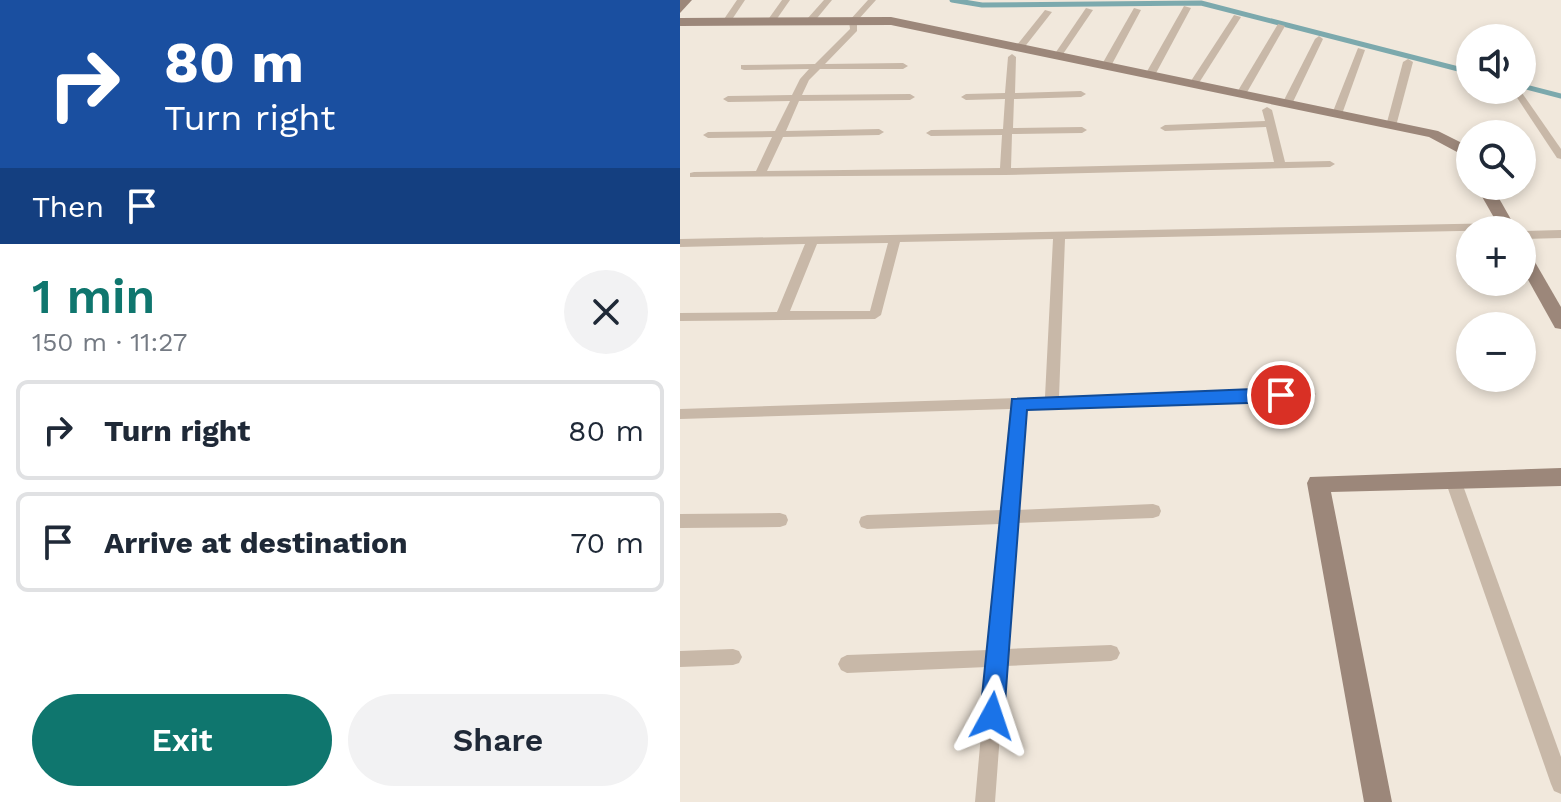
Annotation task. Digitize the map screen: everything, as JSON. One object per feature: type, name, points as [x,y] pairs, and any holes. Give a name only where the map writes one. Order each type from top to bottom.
[{"type":"street","points":[[680,9],[686,0]]},
{"type":"street","points":[[680,22],[810,21],[854,25],[1016,52],[1058,55],[1433,134],[1456,149]]},
{"type":"street","points":[[680,31],[854,25]]},
{"type":"street","points":[[1016,52],[1269,117],[1433,145],[1456,152]]},
{"type":"street","points":[[1536,279],[1561,323]]},
{"type":"street","points":[[1378,802],[1318,483],[1561,477]]},
{"type":"lane","points":[[726,22],[741,0]]},
{"type":"lane","points":[[771,21],[786,0]]},
{"type":"lane","points":[[810,21],[828,0]]},
{"type":"lane","points":[[760,174],[805,79],[854,25],[872,0]]},
{"type":"lane","points":[[1150,75],[1187,8]]},
{"type":"lane","points":[[1058,55],[1089,10]]},
{"type":"lane","points":[[1106,66],[1137,10]]},
{"type":"lane","points":[[1005,172],[1016,52],[1048,12]]},
{"type":"lane","points":[[1194,84],[1237,17]]},
{"type":"lane","points":[[1241,94],[1281,26]]},
{"type":"lane","points":[[1287,104],[1319,39]]},
{"type":"lane","points":[[1337,114],[1361,50]]},
{"type":"lane","points":[[1391,126],[1408,62]]},
{"type":"lane","points":[[744,67],[903,66]]},
{"type":"lane","points":[[966,97],[1081,94]]},
{"type":"lane","points":[[728,99],[910,97]]},
{"type":"lane","points":[[1525,104],[1561,156]]},
{"type":"lane","points":[[1165,128],[1269,117],[1280,165]]},
{"type":"lane","points":[[931,133],[1082,130]]},
{"type":"lane","points":[[708,135],[879,132]]},
{"type":"lane","points":[[694,175],[1330,164]]},
{"type":"lane","points":[[680,243],[1456,232]]},
{"type":"lane","points":[[1536,232],[1561,234]]},
{"type":"lane","points":[[1052,402],[1059,236]]},
{"type":"lane","points":[[680,317],[875,315],[895,239]]},
{"type":"lane","points":[[782,316],[813,240]]},
{"type":"lane","points":[[680,414],[1309,394]]},
{"type":"lane","points":[[985,802],[1018,403]]},
{"type":"lane","points":[[1453,480],[1561,784]]},
{"type":"lane","points":[[867,522],[1153,511]]},
{"type":"lane","points":[[680,521],[780,520]]},
{"type":"lane","points":[[847,664],[1111,653]]},
{"type":"lane","points":[[680,659],[733,657]]},
{"type":"waterway","points":[[952,0],[982,5],[1201,3],[1456,68]]},
{"type":"waterway","points":[[1536,90],[1561,96]]},
{"type":"route","points":[[992,716],[1018,403],[1281,395]]}]
